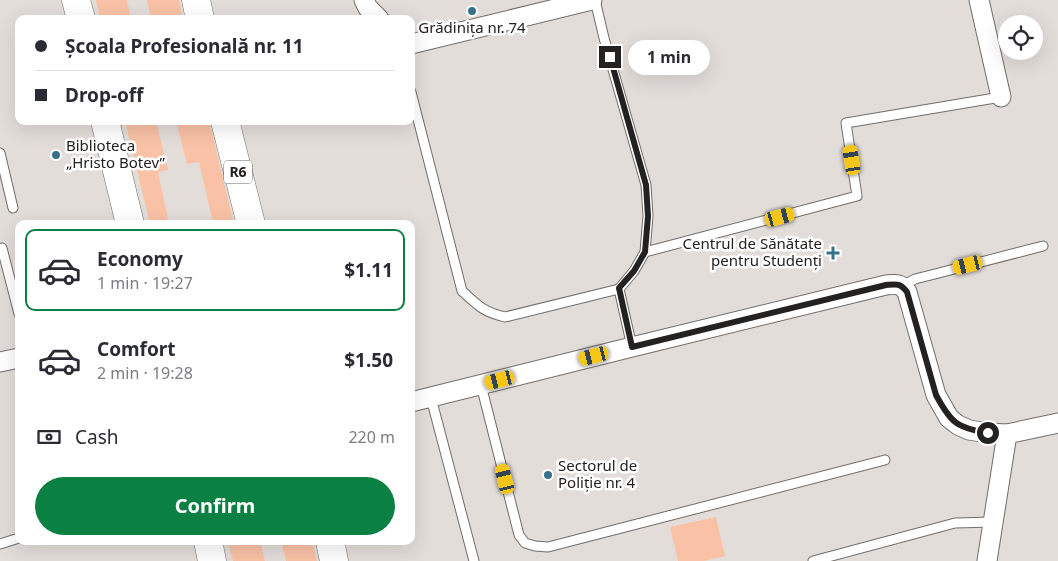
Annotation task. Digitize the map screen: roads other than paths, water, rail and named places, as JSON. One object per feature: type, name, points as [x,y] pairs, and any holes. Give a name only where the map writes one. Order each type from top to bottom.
[{"type":"main road","points":[[76,0],[80,15]]},
{"type":"main road","points":[[196,0],[199,15]]},
{"type":"main road","points":[[106,125],[129,220]]},
{"type":"main road","name":"R6","points":[[227,125],[250,220]]},
{"type":"main road","points":[[209,545],[212,561]]},
{"type":"main road","points":[[331,545],[334,561]]},
{"type":"street","points":[[364,0],[368,8],[375,15]]},
{"type":"street","points":[[415,43],[593,0]]},
{"type":"street","points":[[980,0],[1001,97]]},
{"type":"street","points":[[415,401],[896,284],[902,286],[907,292],[936,395],[949,418],[969,430],[1007,434],[1058,423]]},
{"type":"street","points":[[0,362],[15,359]]},
{"type":"street","points":[[987,561],[1007,434]]},
{"type":"lane","points":[[415,108],[462,291],[472,301],[482,309],[493,314],[505,316],[619,288],[634,271],[645,252],[648,216],[646,185],[593,0]]},
{"type":"lane","points":[[645,252],[857,196],[846,123],[1001,97]]},
{"type":"lane","points":[[0,153],[13,208]]},
{"type":"lane","points":[[902,286],[915,279],[1043,246]]},
{"type":"lane","points":[[2,248],[15,298]]},
{"type":"lane","points":[[619,288],[632,347]]},
{"type":"lane","points":[[481,385],[520,535],[525,543],[535,546],[548,547],[885,460]]},
{"type":"lane","points":[[431,398],[474,561]]},
{"type":"lane","points":[[813,561],[955,523],[994,522]]},
{"type":"lane","points":[[0,544],[15,539]]},
{"type":"place","name":"Grădinița nr. 74","points":[[472,11]]},
{"type":"place","name":"Biblioteca „Hristo Botev”","points":[[56,155]]},
{"type":"place","name":"Centrul de Sănătate pentru Studenți","points":[[833,253]]},
{"type":"place","name":"Sectorul de Poliție nr. 4","points":[[548,475]]}]
